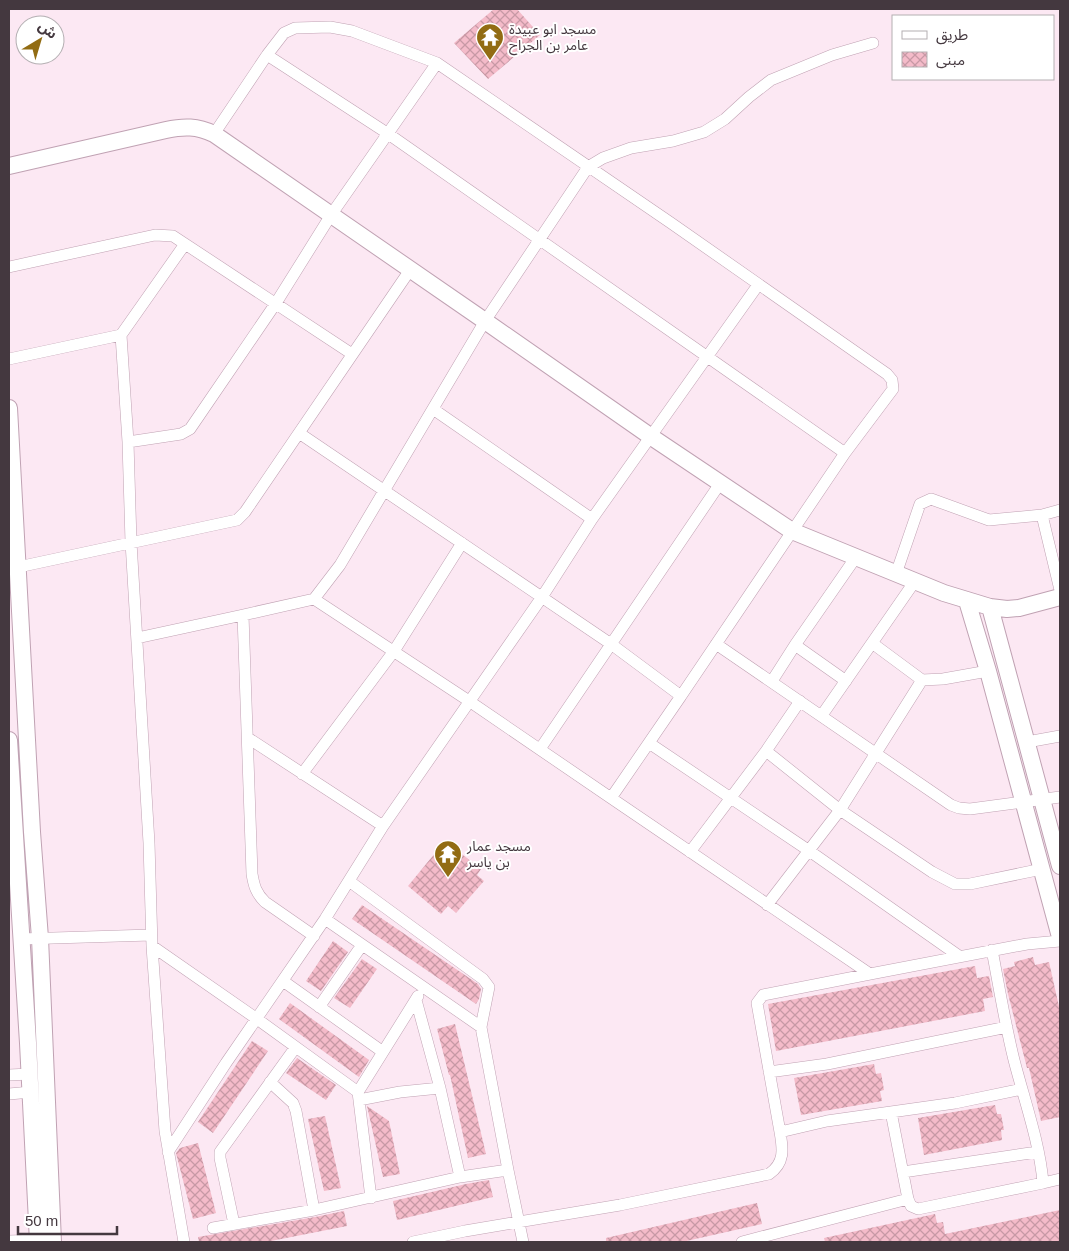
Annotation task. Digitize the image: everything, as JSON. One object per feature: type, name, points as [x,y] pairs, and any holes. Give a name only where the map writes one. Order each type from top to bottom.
[{"type":"main road","points":[[9,166],[184,126],[201,128],[214,134],[650,436],[792,531],[896,574],[967,601],[990,607],[1019,608],[1060,597]]},
{"type":"main road","points":[[9,408],[13,568],[40,938],[43,1241]]},
{"type":"main road","points":[[967,601],[988,671],[1060,939]]},
{"type":"main road","points":[[990,607],[1060,865]]},
{"type":"main road","points":[[9,740],[16,832],[13,871],[21,939],[43,1241]]},
{"type":"main road","points":[[16,832],[32,832]]},
{"type":"street","points":[[214,134],[284,33],[294,28],[330,27],[352,31],[437,63],[671,223],[887,374],[892,380],[893,388],[845,453],[611,798]]},
{"type":"street","points":[[137,638],[314,599],[340,565],[485,321],[588,167],[603,158],[631,148],[673,141],[704,132],[724,119],[748,97],[771,80],[832,55],[873,43]]},
{"type":"street","points":[[267,55],[387,133],[845,453]]},
{"type":"street","points":[[128,442],[181,434],[190,429],[276,304],[331,214],[437,63]]},
{"type":"street","points":[[9,267],[155,235],[173,236],[352,354]]},
{"type":"street","points":[[184,244],[121,335],[149,843],[151,940],[165,1131],[184,1242]]},
{"type":"street","points":[[13,568],[237,520],[246,512],[410,270]]},
{"type":"street","points":[[168,1152],[226,1063],[314,936],[383,826],[542,597],[592,519],[758,285]]},
{"type":"street","points":[[9,359],[121,335]]},
{"type":"street","points":[[433,409],[592,519]]},
{"type":"street","points":[[299,433],[611,644],[681,696]]},
{"type":"street","points":[[540,750],[721,482]]},
{"type":"street","points":[[896,574],[920,504],[931,499],[989,520],[1042,515],[1060,510]]},
{"type":"street","points":[[1042,515],[1060,590]]},
{"type":"street","points":[[302,774],[394,651],[462,543]]},
{"type":"street","points":[[772,682],[795,645],[856,557]]},
{"type":"street","points":[[822,715],[915,581]]},
{"type":"street","points":[[314,599],[469,701],[870,974]]},
{"type":"street","points":[[243,615],[254,887],[258,895],[265,902],[314,936]]},
{"type":"street","points":[[872,642],[922,680],[943,679],[988,671]]},
{"type":"street","points":[[716,644],[822,715],[944,801],[959,808],[970,809],[1060,797]]},
{"type":"street","points":[[795,645],[846,681]]},
{"type":"street","points":[[767,905],[840,810],[922,680]]},
{"type":"street","points":[[690,852],[766,751],[800,701]]},
{"type":"street","points":[[1027,742],[1060,736]]},
{"type":"street","points":[[248,738],[383,826]]},
{"type":"street","points":[[649,742],[808,850],[958,956]]},
{"type":"street","points":[[766,751],[840,810],[932,872],[955,884],[970,884],[1042,869]]},
{"type":"street","points":[[349,881],[484,978],[489,986],[481,1027],[523,1242]]},
{"type":"street","points":[[325,919],[481,1027]]},
{"type":"street","points":[[21,939],[151,940],[358,1096],[440,1088]]},
{"type":"street","points":[[413,1242],[465,1231],[620,1205],[769,1174],[777,1169],[781,1160],[782,1144],[757,1003],[759,998],[764,995],[958,956],[1060,939]]},
{"type":"street","points":[[319,1007],[362,945]]},
{"type":"street","points":[[992,950],[1007,1027],[1030,1115],[1043,1183]]},
{"type":"street","points":[[283,981],[383,1052]]},
{"type":"street","points":[[371,1198],[358,1096],[423,988]]},
{"type":"street","points":[[416,1000],[440,1088],[460,1177]]},
{"type":"street","points":[[770,1072],[827,1064],[1007,1027]]},
{"type":"street","points":[[234,1224],[220,1152],[295,1048]]},
{"type":"street","points":[[9,1075],[30,1074]]},
{"type":"street","points":[[270,1082],[293,1103],[296,1111],[314,1210]]},
{"type":"street","points":[[780,1132],[827,1121],[955,1102],[1022,1089]]},
{"type":"street","points":[[9,1094],[31,1092]]},
{"type":"street","points":[[891,1112],[908,1199],[911,1206],[918,1209],[1060,1179]]},
{"type":"street","points":[[903,1172],[1037,1152]]},
{"type":"street","points":[[213,1228],[314,1210],[460,1177],[508,1170]]},
{"type":"street","points":[[742,1242],[908,1199]]},
{"type":"street","points":[[9,1241],[43,1241]]},
{"type":"building","name":"مسجد ابو عبيدة عامر بن الجراح","points":[[494,9],[517,9],[540,35],[488,79],[454,43]]},
{"type":"building","name":"مسجد عمار بن ياسر","points":[[445,841],[481,869],[477,875],[484,881],[456,913],[448,906],[441,914],[408,886]]},
{"type":"building","points":[[362,905],[478,984],[481,989],[476,1004],[352,919]]},
{"type":"building","points":[[333,941],[348,952],[321,991],[306,981]]},
{"type":"building","points":[[1033,957],[1035,965],[1049,962],[1060,1011],[1060,1117],[1041,1121],[1003,969],[1015,966],[1014,962]]},
{"type":"building","points":[[362,959],[377,969],[350,1008],[334,998]]},
{"type":"building","points":[[975,966],[977,978],[989,976],[993,997],[983,999],[985,1011],[776,1051],[768,1004]]},
{"type":"building","points":[[290,1003],[369,1060],[359,1077],[279,1019]]},
{"type":"building","points":[[455,1024],[486,1154],[468,1158],[450,1075],[437,1029]]},
{"type":"building","points":[[252,1041],[268,1051],[213,1133],[198,1122]]},
{"type":"building","points":[[297,1058],[336,1085],[326,1100],[286,1073]]},
{"type":"building","points":[[874,1064],[876,1074],[881,1073],[884,1090],[880,1091],[882,1101],[801,1115],[794,1078]]},
{"type":"building","points":[[995,1105],[997,1114],[1001,1114],[1004,1130],[1001,1130],[1002,1140],[924,1155],[918,1118]]},
{"type":"building","points":[[367,1106],[389,1121],[400,1174],[383,1177]]},
{"type":"building","points":[[325,1116],[341,1188],[324,1191],[308,1119]]},
{"type":"building","points":[[198,1143],[216,1213],[193,1219],[176,1153],[180,1148]]},
{"type":"building","points":[[489,1180],[493,1197],[397,1220],[393,1201]]},
{"type":"building","points":[[757,1203],[762,1224],[682,1242],[606,1242],[606,1238]]},
{"type":"building","points":[[1060,1210],[1060,1242],[825,1242],[824,1238],[935,1214],[937,1223],[943,1222],[945,1234]]},
{"type":"building","points":[[344,1211],[347,1226],[266,1242],[199,1242],[198,1237],[315,1217]]},
{"type":"place","name":"مسجد ابو عبيدة عامر بن الجراح","points":[[490,61]]},
{"type":"place","name":"مسجد عمار بن ياسر","points":[[448,878]]}]
